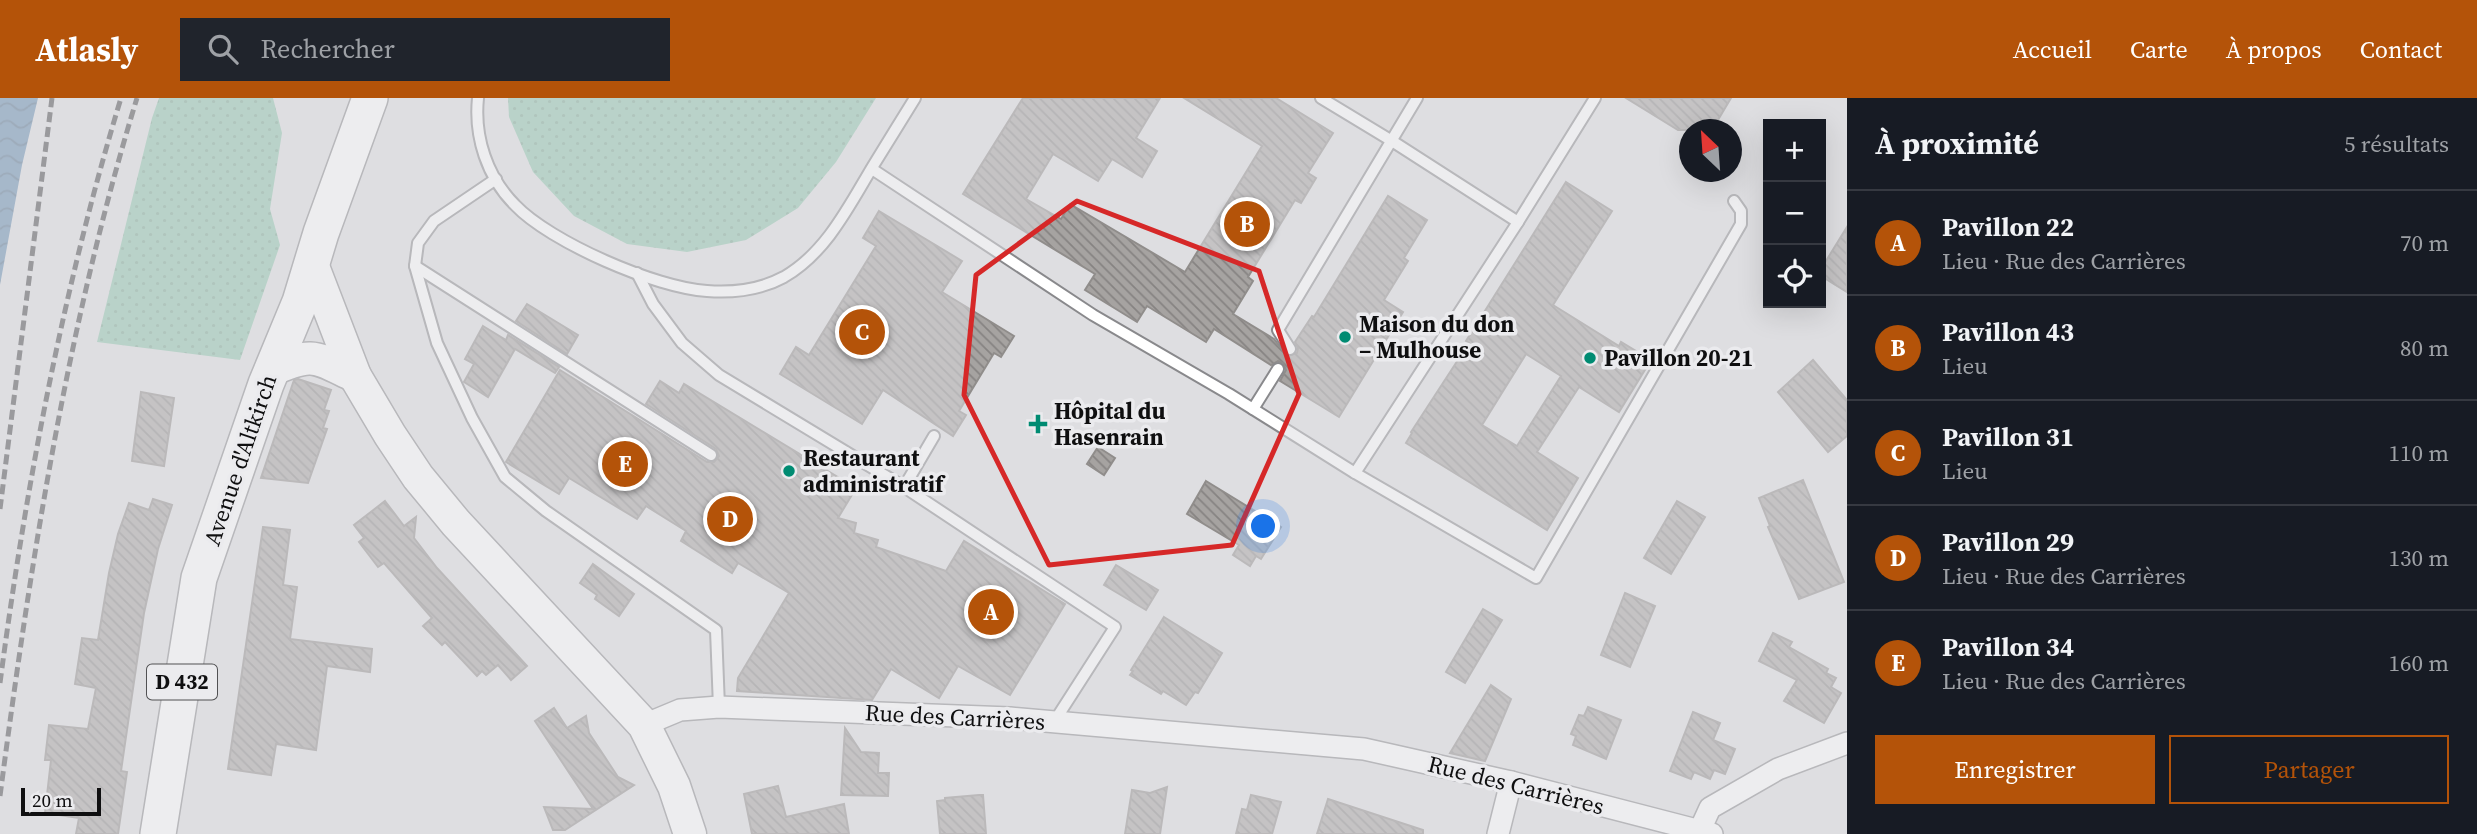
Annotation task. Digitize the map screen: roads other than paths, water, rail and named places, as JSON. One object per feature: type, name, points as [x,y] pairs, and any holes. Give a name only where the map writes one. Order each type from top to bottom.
[{"type":"main road","name":"Avenue d'Altkirch","points":[[159,834],[193,605],[200,578],[271,370],[300,302],[370,98]]},
{"type":"street","points":[[312,264],[355,376],[390,435],[418,477],[456,523],[644,725],[674,786],[690,834]]},
{"type":"street","points":[[300,302],[334,324]]},
{"type":"street","points":[[271,370],[295,360],[316,357],[355,376]]},
{"type":"street","name":"Rue des Carrières","points":[[644,725],[680,710],[719,707],[1010,718],[1364,750],[1511,782],[1705,833]]},
{"type":"street","points":[[1705,833],[1710,808],[1778,769],[1847,743]]},
{"type":"street","points":[[1498,834],[1511,782]]},
{"type":"lane","points":[[478,98],[478,135],[496,179],[514,205],[543,229],[569,245],[637,273],[683,288],[706,292],[733,292],[759,287],[784,277],[806,261],[824,244],[915,98]]},
{"type":"lane","points":[[1321,98],[1518,222]]},
{"type":"lane","points":[[1290,349],[1278,330],[1417,98]]},
{"type":"lane","points":[[1355,473],[1595,98]]},
{"type":"lane","points":[[872,169],[1093,315],[1355,473],[1536,578],[1741,224],[1741,211],[1734,201]]},
{"type":"lane","points":[[496,179],[434,222],[418,243],[415,266],[437,343],[472,418],[505,477],[545,511],[716,630],[719,707]]},
{"type":"lane","points":[[415,266],[711,455]]},
{"type":"lane","points":[[637,273],[653,304],[682,344],[719,375],[904,487],[1115,626],[1054,722]]},
{"type":"lane","points":[[1253,410],[1279,369]]},
{"type":"lane","points":[[904,487],[934,436]]},
{"type":"water","points":[[0,98],[38,98],[22,165],[0,285]]},
{"type":"railway","points":[[0,509],[52,98]]},
{"type":"railway","points":[[0,683],[48,388],[81,242],[121,98]]},
{"type":"railway","points":[[0,796],[39,532],[71,357],[90,270],[137,98]]},
{"type":"place","name":"Pavillon 43","points":[[1247,224]]},
{"type":"place","name":"Pavillon 31","points":[[862,332]]},
{"type":"place","name":"Maison du don – Mulhouse","points":[[1345,337]]},
{"type":"place","name":"Pavillon 20-21","points":[[1590,358]]},
{"type":"place","name":"Hôpital du Hasenrain","points":[[1038,424]]},
{"type":"place","name":"Pavillon 34","points":[[625,464]]},
{"type":"place","name":"Restaurant administratif","points":[[789,471]]},
{"type":"place","name":"Pavillon 29","points":[[730,519]]},
{"type":"place","name":"Pavillon 22","points":[[991,612]]}]
